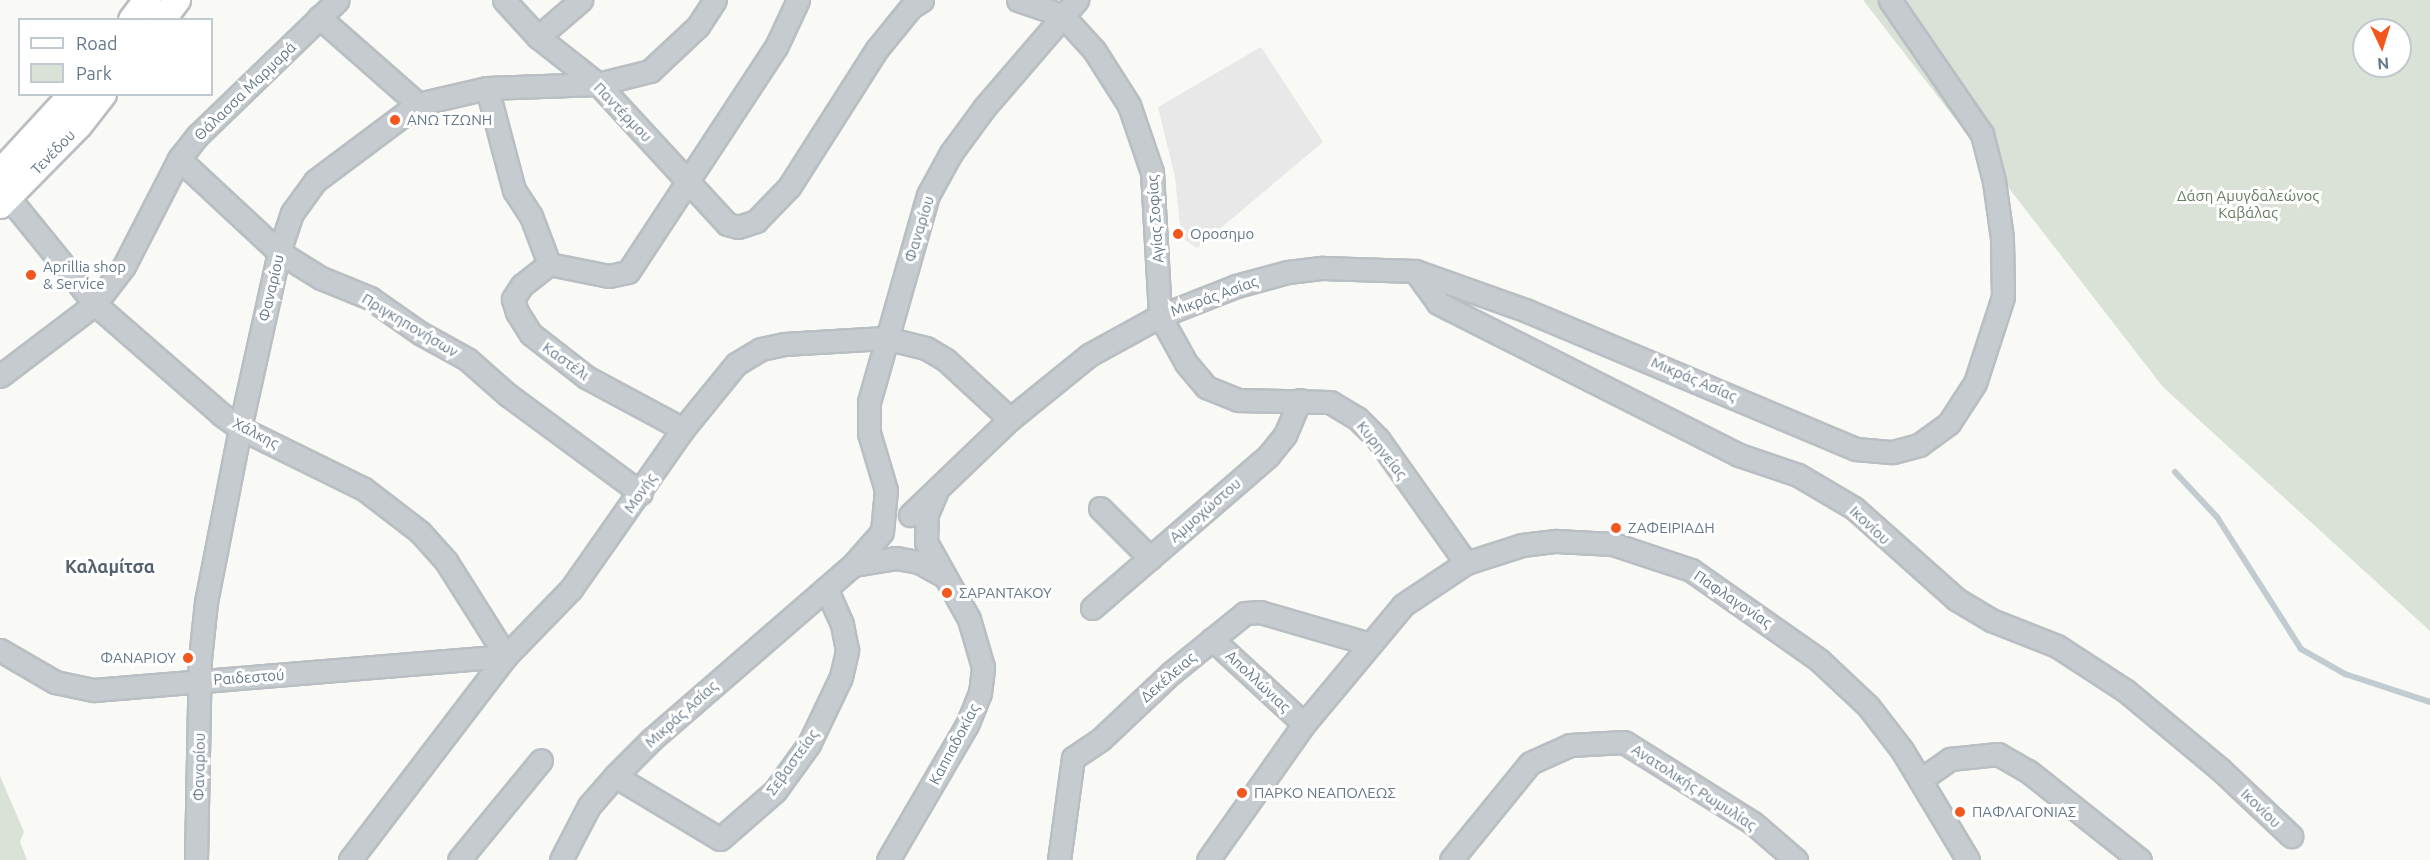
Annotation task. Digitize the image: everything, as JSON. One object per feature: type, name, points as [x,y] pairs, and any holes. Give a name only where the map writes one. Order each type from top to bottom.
[{"type":"main road","points":[[134,18],[147,0]]},
{"type":"main road","points":[[164,18],[177,0]]},
{"type":"main road","name":"Τενέδου","points":[[0,173],[71,96]]},
{"type":"main road","name":"Τενέδου","points":[[4,202],[101,96]]},
{"type":"street","name":"Θάλασσα Μαρμαρά","points":[[0,376],[95,304],[124,266],[179,159],[198,135],[338,0]]},
{"type":"street","name":"Παντέρμου","points":[[504,0],[538,37],[598,84],[727,224],[738,228],[756,220],[789,187],[877,49],[910,7],[922,0]]},
{"type":"street","points":[[538,37],[582,0]]},
{"type":"street","name":"Φαναρίου","points":[[196,860],[200,680],[206,603],[240,428],[279,252],[292,213],[315,181],[418,104],[487,88],[598,84],[650,71],[698,26],[715,0]]},
{"type":"street","points":[[487,88],[514,190],[531,216],[549,264],[609,276],[628,272],[776,47],[798,0]]},
{"type":"street","points":[[1018,0],[1062,15]]},
{"type":"street","name":"Φαναρίου","points":[[879,466],[869,434],[868,402],[928,195],[951,153],[1062,15],[1077,0]]},
{"type":"street","name":"Μικράς Ασίας","points":[[921,529],[932,500],[945,480],[1058,376],[1160,316],[1236,286],[1288,272],[1361,267],[1415,271],[1536,314],[1856,449],[1893,452],[1935,436],[1949,423],[1975,383],[1989,345],[2003,297],[2002,238],[1994,181],[1982,134],[1890,0]]},
{"type":"street","name":"Αγίας Σοφίας","points":[[1062,15],[1111,76],[1143,137],[1152,172],[1160,316]]},
{"type":"street","points":[[319,17],[418,104]]},
{"type":"street","name":"Πριγκηπονήσων","points":[[179,159],[279,252],[321,278],[370,298],[420,333],[467,359],[508,395],[641,493]]},
{"type":"street","name":"Χάλκης","points":[[4,202],[95,304],[240,428],[310,459],[394,509],[446,561],[506,656]]},
{"type":"street","name":"Καστέλι","points":[[549,264],[522,285],[513,299],[531,334],[586,377],[683,429]]},
{"type":"street","name":"Ικονίου","points":[[1415,271],[1438,303],[1739,455],[1798,475],[1854,508],[1956,599],[1991,620],[2057,646],[2126,692],[2220,769],[2291,836]]},
{"type":"street","name":"Κυρηνείας","points":[[1160,316],[1186,363],[1206,387],[1238,400],[1263,404],[1300,400],[1330,402],[1358,418],[1378,440],[1466,563]]},
{"type":"street","name":"Μονής","points":[[350,860],[506,656],[572,589],[641,493],[683,429],[736,364],[761,349],[821,339],[885,338],[926,348],[946,360],[1010,419]]},
{"type":"street","name":"Αμμοχώστου","points":[[1092,608],[1268,456],[1285,435],[1300,400]]},
{"type":"street","points":[[879,466],[886,490],[885,548],[900,558],[919,562],[948,582]]},
{"type":"street","name":"Καππαδοκίας","points":[[879,466],[921,529],[979,642],[983,668],[980,693],[967,725],[888,860]]},
{"type":"street","points":[[1100,508],[1150,558]]},
{"type":"street","points":[[852,566],[919,554],[921,529],[896,516],[884,529]]},
{"type":"street","name":"Μικράς Ασίας","points":[[561,860],[589,806],[615,776],[652,739],[852,566],[884,529]]},
{"type":"street","name":"Παφλαγονίας","points":[[1208,860],[1304,724],[1367,643],[1403,605],[1466,563],[1522,545],[1585,541],[1613,544],[1692,570],[1819,660],[1868,706],[1920,780],[1968,860]]},
{"type":"street","name":"Σεβαστείας","points":[[615,776],[720,839],[775,791],[809,744],[842,677],[847,650],[842,624],[826,588]]},
{"type":"street","name":"Δεκέλειας","points":[[1059,860],[1073,758],[1101,739],[1212,639],[1245,613],[1260,612],[1367,643]]},
{"type":"street","name":"Απολλώνιας","points":[[1212,639],[1304,724]]},
{"type":"street","name":"Ραιδεστού","points":[[0,650],[55,682],[94,690],[506,656]]},
{"type":"street","name":"Ανατολικής Ρωμυλίας","points":[[1451,860],[1530,763],[1557,749],[1585,742],[1624,742],[1753,823],[1796,860]]},
{"type":"street","points":[[1920,780],[1950,759],[1998,754],[2028,771],[2140,860]]},
{"type":"street","points":[[459,860],[541,760]]},
{"type":"shaded area","points":[[1261,47],[1323,142],[1197,248],[1185,240],[1180,225],[1175,177],[1158,107]]},
{"type":"green space","name":"Δάση Αμυγδαλεώνος Καβάλας","points":[[1863,0],[2430,0],[2430,631],[2163,387]]},
{"type":"green space","points":[[0,776],[24,832],[20,842],[27,860],[0,860]]},
{"type":"waterway","points":[[2175,472],[2217,517],[2301,649],[2345,674],[2430,702]]},
{"type":"place","name":"ΑΝΩ ΤΖΩΝΗ","points":[[395,120]]},
{"type":"place","name":"Οροσημο","points":[[1178,234]]},
{"type":"place","name":"Aprillia shop & Service","points":[[31,275]]},
{"type":"place","name":"ΖΑΦΕΙΡΙΑΔΗ","points":[[1616,528]]},
{"type":"place","name":"ΣΑΡΑΝΤΑΚΟΥ","points":[[947,593]]},
{"type":"place","name":"ΦΑΝΑΡΙΟΥ","points":[[188,658]]},
{"type":"place","name":"ΠΑΡΚΟ ΝΕΑΠΟΛΕΩΣ","points":[[1242,793]]},
{"type":"place","name":"ΠΑΦΛΑΓΟΝΙΑΣ","points":[[1960,812]]},
{"type":"district","name":"Καλαμίτσα","points":[[110,566]]}]
